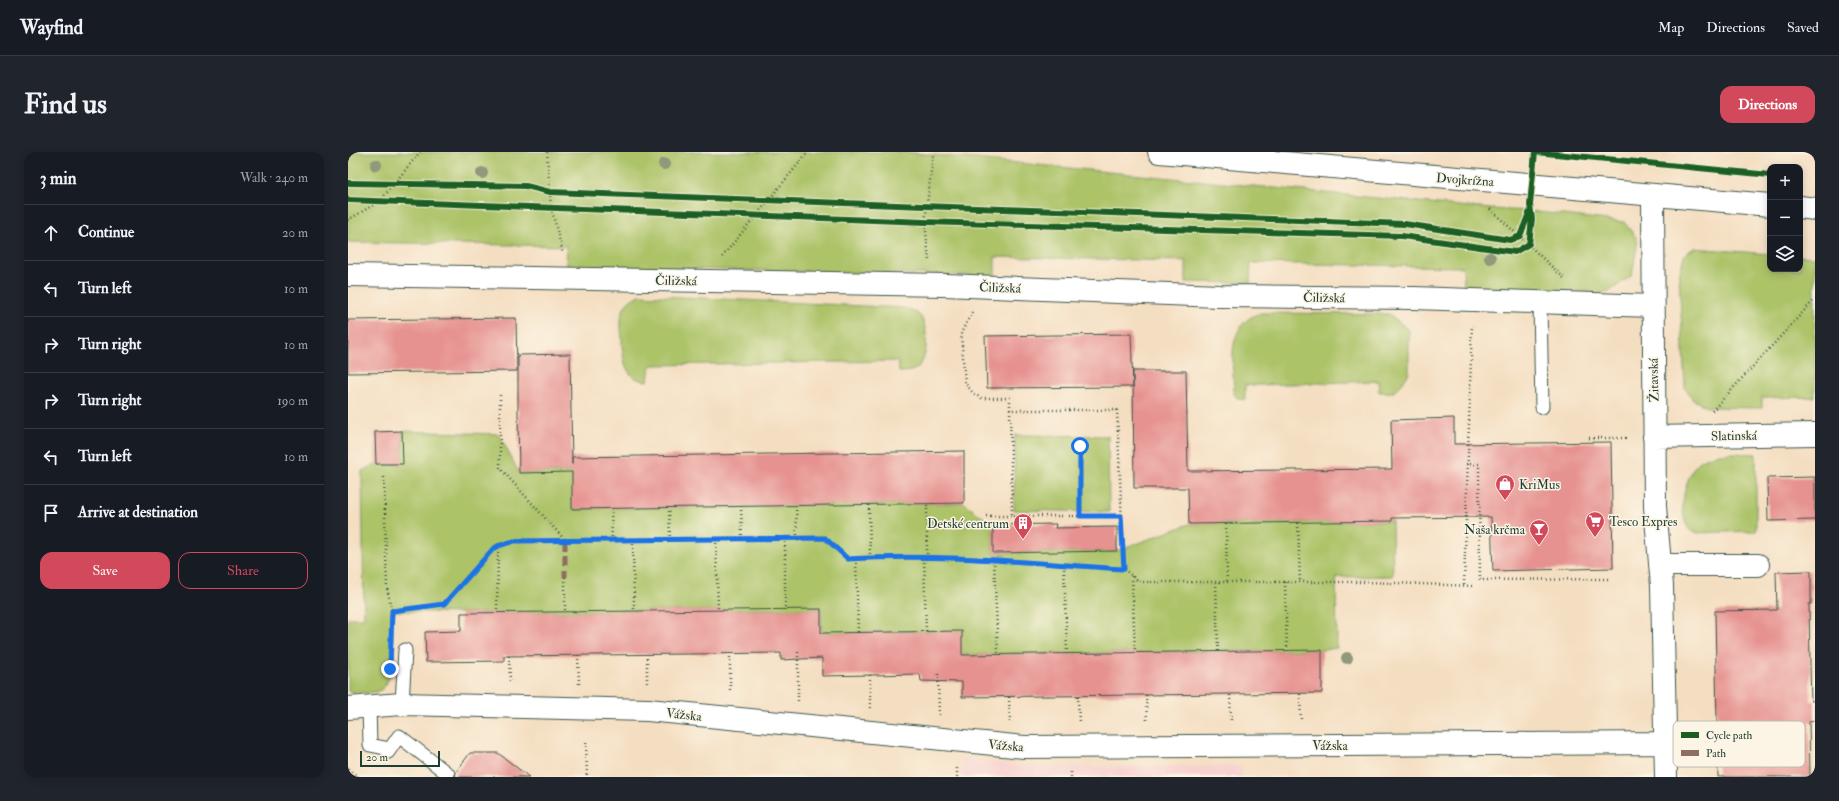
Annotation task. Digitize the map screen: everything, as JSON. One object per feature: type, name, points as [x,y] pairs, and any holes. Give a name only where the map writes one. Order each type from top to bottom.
[{"type":"street","name":"Dvojkrížna","points":[[1160,152],[1767,205]]},
{"type":"street","name":"Žitavská","points":[[1653,195],[1652,306],[1655,507],[1660,565],[1667,743],[1666,777]]},
{"type":"street","points":[[1803,207],[1815,208]]},
{"type":"street","name":"Čiližská","points":[[348,275],[945,285],[1219,296],[1414,298],[1540,304],[1652,306]]},
{"type":"street","name":"Slatinská","points":[[1654,437],[1815,434]]},
{"type":"street","points":[[1660,565],[1758,565]]},
{"type":"street","name":"Vážska","points":[[359,707],[402,704],[648,710],[1024,747],[1667,743]]},
{"type":"lane","points":[[1540,304],[1542,407]]},
{"type":"lane","points":[[402,704],[405,650]]},
{"type":"lane","points":[[359,707],[370,745],[385,748],[388,752],[399,736],[448,774],[446,777]]},
{"type":"path","points":[[348,220],[380,201],[420,152]]},
{"type":"path","points":[[547,152],[551,207],[569,279]]},
{"type":"path","points":[[703,281],[767,200],[808,152]]},
{"type":"path","points":[[933,155],[925,222],[930,268],[945,285]]},
{"type":"path","points":[[385,184],[400,184]]},
{"type":"path","points":[[542,190],[557,192]]},
{"type":"path","points":[[759,200],[775,201]]},
{"type":"path","points":[[368,201],[388,201]]},
{"type":"path","points":[[544,207],[559,208]]},
{"type":"path","points":[[918,207],[934,208]]},
{"type":"path","points":[[1490,209],[1521,233],[1591,304]]},
{"type":"path","points":[[748,214],[763,214]]},
{"type":"path","points":[[917,222],[932,222]]},
{"type":"path","points":[[1510,240],[1521,233]]},
{"type":"path","points":[[1519,250],[1529,241]]},
{"type":"path","points":[[1710,413],[1815,299]]},
{"type":"path","points":[[973,310],[961,333],[965,383],[973,393],[981,398],[1010,398]]},
{"type":"path","points":[[1464,585],[1466,464],[1472,321]]},
{"type":"path","points":[[500,395],[500,468],[565,540]]},
{"type":"path","points":[[1010,398],[1012,516]]},
{"type":"path","points":[[1010,398],[1010,410],[1117,410],[1124,569]]},
{"type":"path","points":[[1588,438],[1632,438]]},
{"type":"path","points":[[1080,446],[1080,516]]},
{"type":"path","points":[[1466,464],[1479,464],[1480,580],[1608,579]]},
{"type":"path","points":[[384,477],[387,588],[392,611],[391,640]]},
{"type":"path","points":[[926,631],[927,504]]},
{"type":"path","points":[[869,505],[870,558]]},
{"type":"path","points":[[741,506],[742,539]]},
{"type":"path","points":[[796,506],[797,537]]},
{"type":"path","points":[[611,508],[612,540]]},
{"type":"path","points":[[669,508],[670,540]]},
{"type":"path","points":[[986,516],[1121,516]]},
{"type":"path","points":[[1298,523],[1300,582]]},
{"type":"path","points":[[1226,524],[1227,582]]},
{"type":"path","points":[[392,611],[444,604],[498,546],[514,541],[742,539],[797,537],[825,538],[848,559],[926,558],[994,560],[1124,569],[1139,582],[1300,582],[1474,586]]},
{"type":"path","points":[[785,538],[785,609]]},
{"type":"path","points":[[716,539],[718,610]]},
{"type":"path","points":[[634,540],[634,611]]},
{"type":"path","points":[[497,612],[498,546]]},
{"type":"path","points":[[856,559],[858,632]]},
{"type":"path","points":[[994,560],[998,654]]},
{"type":"path","points":[[1064,565],[1067,653]]},
{"type":"path","points":[[1132,576],[1135,652]]},
{"type":"path","points":[[565,577],[565,611]]},
{"type":"path","points":[[1216,582],[1218,652]]},
{"type":"path","points":[[1285,582],[1287,651]]},
{"type":"path","points":[[798,652],[798,704]]},
{"type":"path","points":[[730,653],[730,699]]},
{"type":"path","points":[[647,654],[647,690]]},
{"type":"path","points":[[578,655],[579,691]]},
{"type":"path","points":[[509,656],[510,684]]},
{"type":"path","points":[[938,674],[939,721]]},
{"type":"path","points":[[870,675],[870,713]]},
{"type":"path","points":[[1300,694],[1301,722]]},
{"type":"path","points":[[1146,695],[1147,723]]},
{"type":"path","points":[[1230,695],[1231,723]]},
{"type":"path","points":[[1078,696],[1079,724]]},
{"type":"path","points":[[1009,697],[1010,723]]},
{"type":"path","points":[[586,742],[587,777]]},
{"type":"path","points":[[348,769],[358,777]]},
{"type":"shaded area","points":[[962,758],[1027,767],[1241,766],[1241,777],[962,777]]},
{"type":"green space","points":[[348,152],[904,152],[1490,209],[1530,211],[1624,222],[1638,240],[1632,275],[1607,293],[1464,287],[1463,267],[1251,263],[1250,283],[1186,282],[1186,261],[995,257],[995,276],[567,266],[566,246],[348,242]]},
{"type":"green space","points":[[1694,248],[1767,254],[1767,272],[1803,272],[1803,256],[1815,257],[1815,397],[1762,398],[1762,408],[1707,407],[1692,399],[1685,387],[1679,277],[1684,255]]},
{"type":"green space","points":[[640,295],[906,308],[917,313],[923,321],[926,335],[926,350],[921,364],[917,368],[906,372],[899,372],[898,361],[654,365],[650,366],[648,381],[640,380],[629,373],[624,361],[621,323],[625,306]]},
{"type":"green space","points":[[1261,313],[1389,314],[1409,330],[1409,373],[1402,384],[1394,392],[1379,392],[1378,381],[1245,385],[1245,400],[1238,399],[1234,394],[1233,371],[1236,335],[1241,326],[1249,318]]},
{"type":"green space","points":[[402,431],[499,434],[519,473],[572,472],[573,509],[964,503],[993,525],[993,553],[1117,551],[1189,524],[1392,521],[1393,576],[1336,577],[1337,648],[1322,650],[962,655],[961,631],[822,633],[821,609],[461,613],[392,611],[392,652],[390,674],[387,683],[382,689],[375,692],[348,692],[348,618],[364,618],[362,471],[376,464],[403,464]]},
{"type":"green space","points":[[1015,435],[1108,436],[1109,512],[1014,510]]},
{"type":"green space","points":[[1732,453],[1756,454],[1756,531],[1694,533],[1688,527],[1684,519],[1683,509],[1686,487],[1694,467],[1707,457]]},
{"type":"building","points":[[516,318],[517,371],[348,373],[348,320]]},
{"type":"building","points":[[1131,334],[1133,387],[987,388],[985,336]]},
{"type":"building","points":[[570,354],[572,464],[572,457],[964,451],[964,503],[572,509],[572,472],[519,473],[518,414],[518,355]]},
{"type":"building","points":[[1133,371],[1186,371],[1188,471],[1392,469],[1391,420],[1454,418],[1454,444],[1611,442],[1613,568],[1493,571],[1491,517],[1392,518],[1392,521],[1189,524],[1188,488],[1134,488]]},
{"type":"building","points":[[402,431],[403,464],[376,464],[375,432]]},
{"type":"building","points":[[1815,477],[1815,520],[1768,521],[1767,478]]},
{"type":"building","points":[[1056,524],[1055,528],[1117,527],[1117,551],[993,553],[993,525]]},
{"type":"building","points":[[1811,571],[1811,604],[1809,604],[1810,664],[1811,701],[1815,701],[1815,721],[1809,722],[1810,777],[1718,777],[1718,767],[1805,767],[1805,721],[1717,721],[1715,611],[1777,610],[1776,572]]},
{"type":"building","points":[[821,609],[821,633],[962,631],[962,655],[1322,650],[1322,693],[962,697],[962,682],[921,681],[920,674],[822,676],[822,658],[781,660],[781,653],[504,656],[504,661],[426,662],[425,632],[461,631],[461,613]]},
{"type":"building","points":[[470,753],[498,753],[529,777],[455,777],[456,772]]},
{"type":"marked path","points":[[565,540],[565,577]]},
{"type":"cycle path","points":[[348,200],[925,222],[1402,236],[1515,252],[1529,244],[1532,219],[1530,205],[1535,152],[1767,175]]},
{"type":"cycle path","points":[[348,183],[526,186],[550,192],[1405,224],[1510,240],[1520,236],[1529,213]]},
{"type":"place","name":"KriMus","points":[[1505,501]]},
{"type":"place","name":"Tesco Expres","points":[[1595,538]]},
{"type":"place","name":"Detské centrum","points":[[1023,540]]},
{"type":"place","name":"Naša krčma","points":[[1539,546]]},
{"type":"route","points":[[390,669],[392,611],[444,604],[493,549],[514,541],[670,540],[797,537],[825,538],[848,559],[927,558],[985,560],[1124,569],[1121,516],[1080,516],[1080,446]]}]
